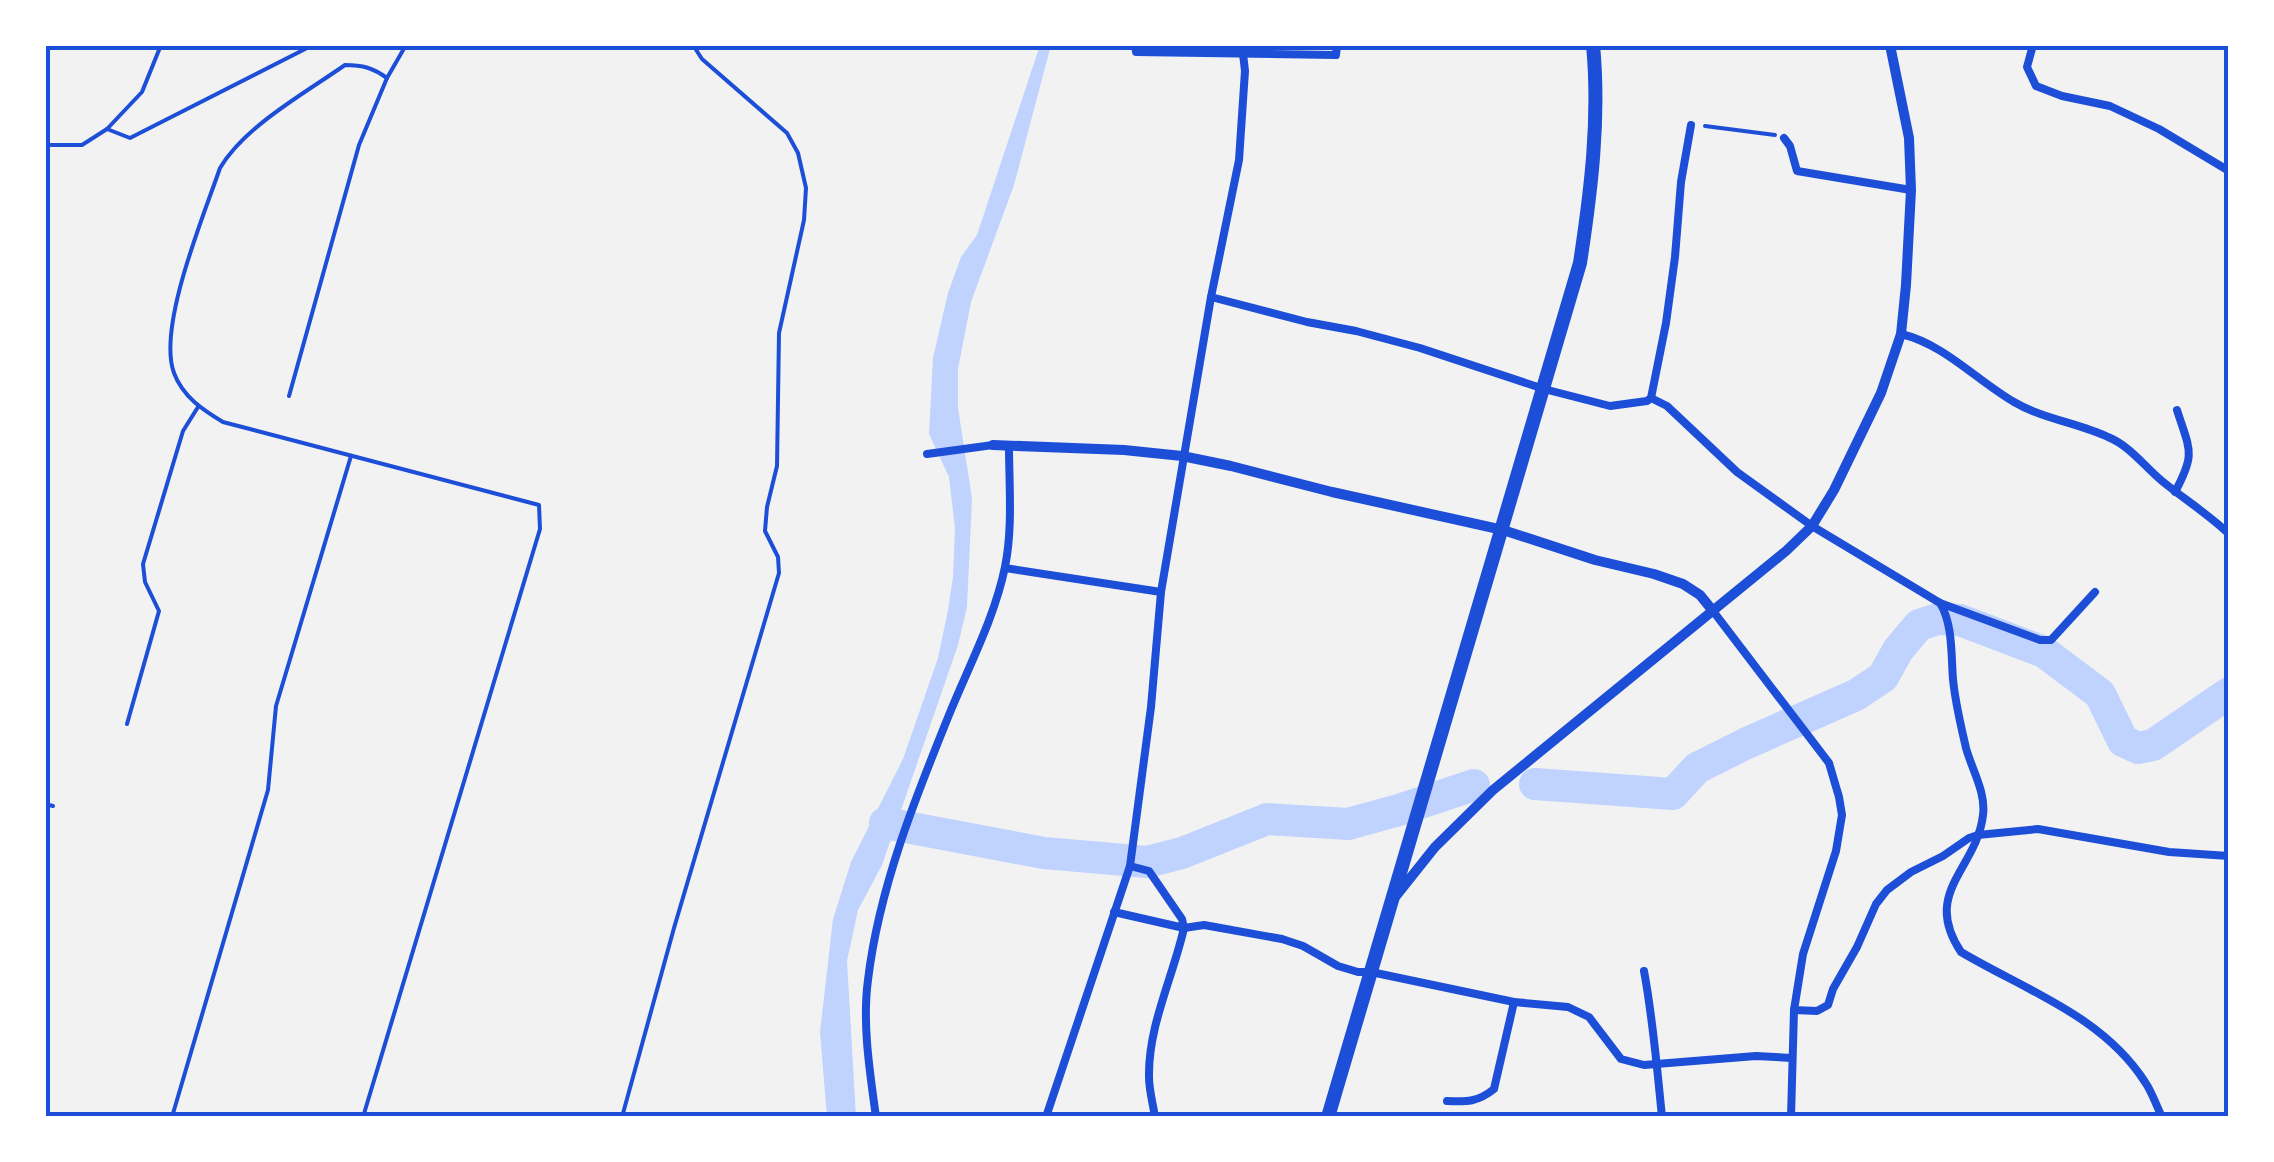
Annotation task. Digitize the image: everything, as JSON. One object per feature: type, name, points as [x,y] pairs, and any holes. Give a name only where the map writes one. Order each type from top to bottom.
[{"type":"highway","points":[[1328,1117],[1580,263],[1588,214],[1594,120],[1593,45]]},
{"type":"street","points":[[1135,45],[1136,52],[1243,50],[1336,54],[1337,45]]},
{"type":"street","points":[[1392,901],[1435,846],[1471,810],[1812,526],[1851,458],[1887,378],[1901,334],[1910,190],[1909,138],[1890,45]]},
{"type":"street","points":[[2033,45],[2027,67],[2036,86],[2110,106],[2159,129],[2229,171]]},
{"type":"street","points":[[1046,1117],[1130,866],[1151,708],[1161,592],[1210,296],[1239,160],[1246,70],[1243,50]]},
{"type":"street","points":[[1651,398],[1676,257],[1681,182],[1691,124]]},
{"type":"street","points":[[1784,138],[1796,172],[1910,190]]},
{"type":"street","points":[[1210,296],[1420,348],[1544,389],[1610,406],[1651,398],[1667,406],[1737,472],[1812,526],[1940,603],[2040,640],[2050,640],[2095,592]]},
{"type":"street","points":[[1901,334],[1934,347],[2025,408],[2112,438],[2229,534]]},
{"type":"street","points":[[2175,492],[2190,464],[2177,410]]},
{"type":"street","points":[[876,1117],[868,1063],[867,983],[876,932],[908,820],[989,617],[1004,568],[1010,525],[1009,445]]},
{"type":"street","points":[[927,454],[1009,445],[1182,456],[1502,530],[1683,584],[1700,595],[1829,764],[1839,797],[1842,815],[1836,851],[1803,954],[1794,1010],[1791,1117]]},
{"type":"street","points":[[1004,568],[1161,592]]},
{"type":"street","points":[[1940,603],[1952,648],[1963,735],[1983,802],[1983,816],[1972,852],[1948,894],[1952,938],[1961,952],[2094,1026],[2146,1082],[2162,1117]]},
{"type":"street","points":[[1794,1010],[1817,1011],[1828,1005],[1832,990],[1886,890],[1978,835],[2038,829],[2169,852],[2229,856]]},
{"type":"street","points":[[1130,866],[1149,871],[1182,919],[1184,928],[1152,1044],[1148,1074],[1155,1117]]},
{"type":"street","points":[[1114,912],[1184,928],[1204,926],[1282,939],[1358,972],[1514,1002],[1568,1007],[1589,1017],[1621,1058],[1655,1066],[1756,1056],[1792,1058]]},
{"type":"street","points":[[1644,970],[1655,1032],[1662,1117]]},
{"type":"street","points":[[1447,1101],[1470,1102],[1494,1089],[1514,1002]]},
{"type":"lane","points":[[45,145],[82,145],[107,129],[142,92],[161,45]]},
{"type":"lane","points":[[107,129],[130,138],[313,45]]},
{"type":"lane","points":[[289,396],[359,145],[387,78],[406,45]]},
{"type":"lane","points":[[622,1117],[779,573],[778,556],[765,531],[777,466],[779,333],[804,220],[806,188],[798,153],[787,133],[702,59],[694,45]]},
{"type":"lane","points":[[364,1117],[540,529],[539,505],[223,422],[198,407],[185,392],[173,372],[170,340],[177,296],[220,168],[229,153],[245,136],[345,65],[364,65],[387,78]]},
{"type":"lane","points":[[127,724],[159,612],[145,582],[143,564],[183,430],[198,407]]},
{"type":"lane","points":[[172,1117],[268,790],[276,706],[351,456]]},
{"type":"lane","points":[[45,804],[53,806]]},
{"type":"path","points":[[1691,124],[1784,138]]},
{"type":"water","points":[[1040,45],[1051,45],[1014,185],[971,302],[958,369],[958,408],[972,498],[967,607],[958,645],[882,865],[858,910],[847,961],[856,1117],[827,1117],[820,1032],[833,919],[851,862],[903,759],[938,658],[953,577],[955,528],[949,477],[929,434],[933,358],[948,293],[961,257],[977,235]]},
{"type":"waterway","points":[[1535,784],[1673,794],[1697,768],[1856,695],[1883,677],[1898,650],[1919,625],[1938,619],[1960,620],[2044,652],[2100,694],[2123,741],[2138,748],[2153,745],[2229,693]]},
{"type":"waterway","points":[[885,823],[1044,853],[1147,862],[1182,853],[1267,819],[1348,824],[1474,785]]}]
